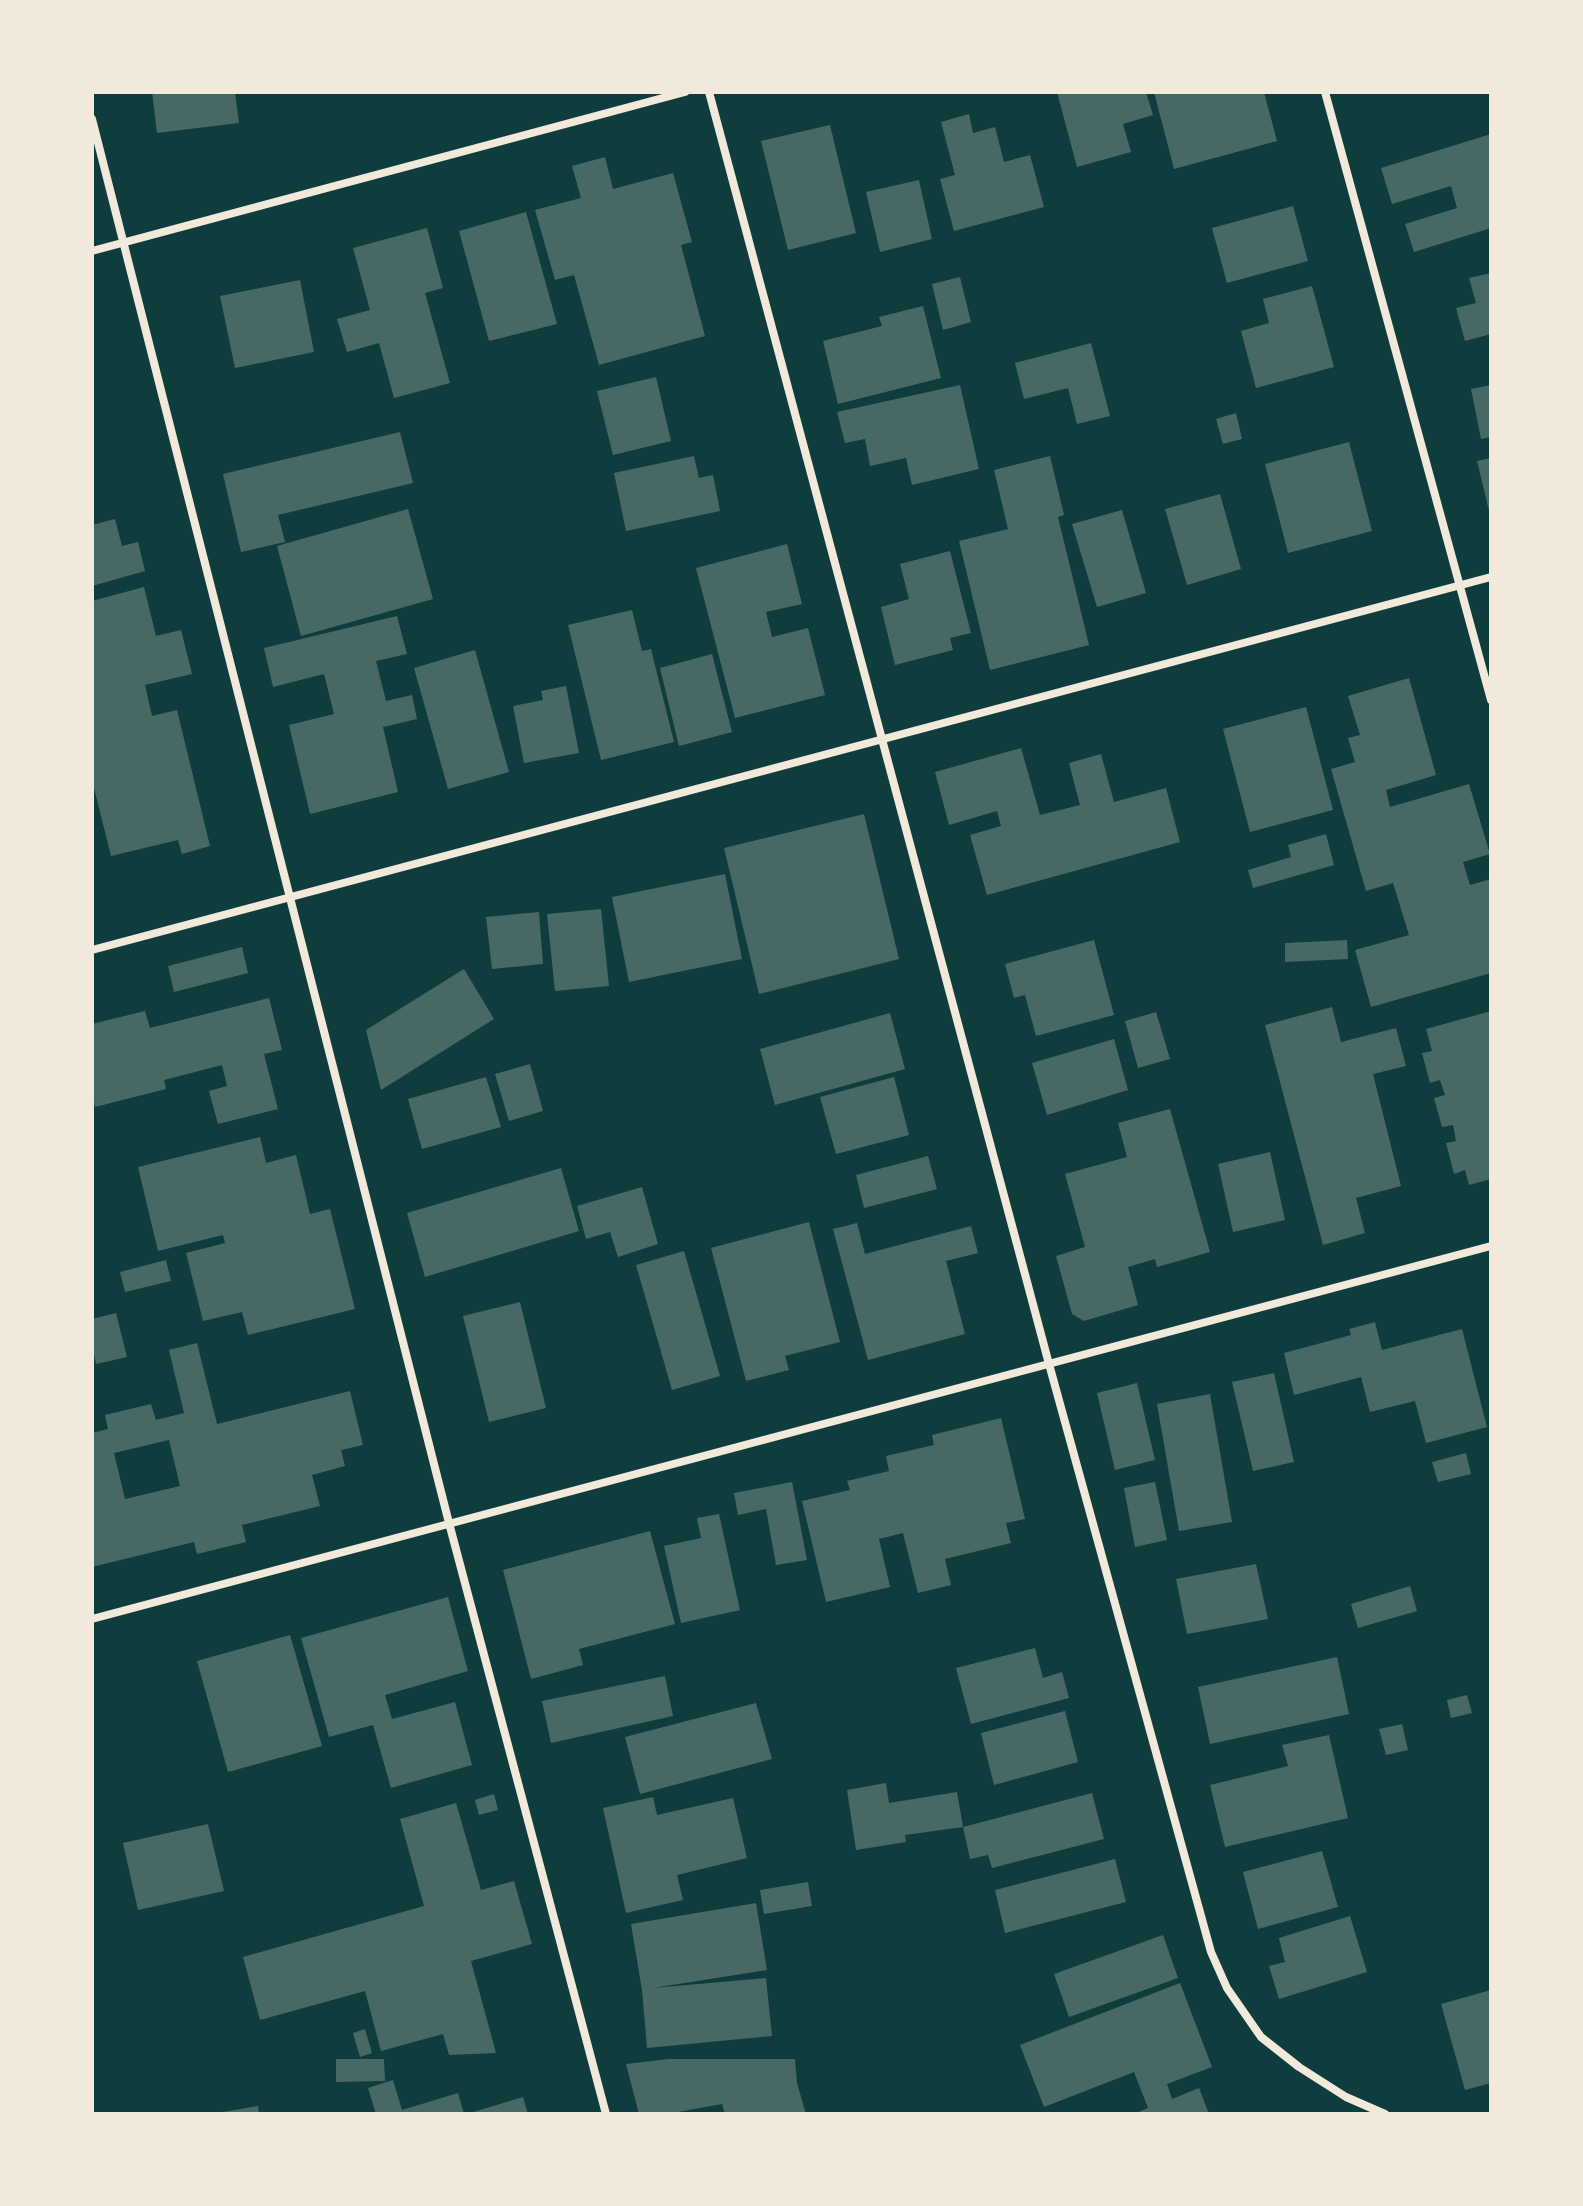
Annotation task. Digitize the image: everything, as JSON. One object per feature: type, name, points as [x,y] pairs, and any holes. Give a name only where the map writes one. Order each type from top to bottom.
[{"type":"street","points":[[92,251],[685,92]]},
{"type":"street","points":[[709,92],[1049,1364],[1211,1952],[1227,1988],[1261,2037],[1299,2067],[1346,2097],[1385,2114]]},
{"type":"street","points":[[1325,92],[1491,700]]},
{"type":"street","points":[[92,119],[449,1523],[606,2114]]},
{"type":"street","points":[[92,950],[1491,577]]},
{"type":"street","points":[[92,1619],[1491,1246]]},
{"type":"building","points":[[152,92],[235,92],[239,123],[157,133]]},
{"type":"building","points":[[1057,92],[1146,92],[1153,115],[1123,124],[1131,152],[1077,167]]},
{"type":"building","points":[[1154,92],[1264,92],[1277,141],[1174,169]]},
{"type":"building","points":[[969,114],[973,133],[995,127],[1004,162],[1030,155],[1044,207],[954,231],[940,179],[955,175],[941,122]]},
{"type":"building","points":[[830,125],[856,233],[788,250],[761,141]]},
{"type":"building","points":[[1491,134],[1491,228],[1414,252],[1405,224],[1457,208],[1451,186],[1392,204],[1381,168]]},
{"type":"building","points":[[605,157],[613,189],[673,173],[692,242],[681,245],[705,336],[599,365],[574,275],[555,280],[535,210],[581,198],[572,166]]},
{"type":"building","points":[[919,180],[932,239],[880,252],[866,192]]},
{"type":"building","points":[[1293,206],[1308,261],[1227,283],[1212,228]]},
{"type":"building","points":[[526,212],[557,324],[489,341],[459,231]]},
{"type":"building","points":[[427,228],[443,288],[425,293],[450,383],[394,398],[379,343],[347,352],[337,319],[370,310],[353,248]]},
{"type":"building","points":[[1491,273],[1491,334],[1465,341],[1456,308],[1476,303],[1469,278]]},
{"type":"building","points":[[960,277],[971,322],[943,330],[932,284]]},
{"type":"building","points":[[300,280],[314,352],[235,368],[220,296]]},
{"type":"building","points":[[1312,286],[1334,367],[1256,388],[1241,331],[1269,323],[1263,299]]},
{"type":"building","points":[[923,306],[941,378],[838,404],[823,341],[882,326],[879,317]]},
{"type":"building","points":[[1091,343],[1110,416],[1077,424],[1068,388],[1024,399],[1015,363]]},
{"type":"building","points":[[656,377],[671,441],[613,455],[597,391]]},
{"type":"building","points":[[960,385],[979,469],[912,485],[906,458],[870,466],[865,439],[845,443],[837,412]]},
{"type":"building","points":[[1491,385],[1491,437],[1481,439],[1471,389]]},
{"type":"building","points":[[1236,413],[1242,439],[1223,444],[1216,419]]},
{"type":"building","points":[[400,432],[413,483],[278,515],[285,542],[241,552],[223,474]]},
{"type":"building","points":[[1349,442],[1372,531],[1288,553],[1265,464]]},
{"type":"building","points":[[694,456],[699,478],[713,475],[720,511],[626,531],[614,473]]},
{"type":"building","points":[[1050,456],[1064,515],[1058,517],[1089,645],[990,670],[959,541],[1008,529],[994,470]]},
{"type":"building","points":[[1491,458],[1491,515],[1490,515],[1477,461]]},
{"type":"building","points":[[1220,494],[1241,569],[1187,585],[1165,509]]},
{"type":"building","points":[[408,509],[433,599],[301,636],[277,546]]},
{"type":"building","points":[[1122,510],[1146,593],[1097,607],[1072,524]]},
{"type":"building","points":[[115,519],[122,546],[138,542],[145,571],[92,586],[92,525]]},
{"type":"building","points":[[787,544],[802,604],[766,612],[772,637],[808,628],[825,695],[735,718],[696,568]]},
{"type":"building","points":[[950,551],[971,633],[950,638],[953,650],[895,665],[881,607],[909,599],[900,564]]},
{"type":"building","points":[[144,587],[156,636],[181,630],[192,674],[145,685],[152,716],[177,710],[210,846],[182,854],[178,840],[111,856],[92,780],[92,601]]},
{"type":"building","points":[[632,610],[642,651],[651,649],[674,742],[601,760],[568,625]]},
{"type":"building","points":[[397,616],[407,654],[376,661],[386,701],[412,695],[417,719],[383,727],[398,792],[310,814],[289,725],[334,714],[324,674],[273,687],[264,648]]},
{"type":"building","points":[[475,650],[509,772],[448,789],[414,668]]},
{"type":"building","points":[[712,654],[732,732],[679,746],[660,668]]},
{"type":"building","points":[[1409,678],[1436,775],[1386,790],[1390,807],[1469,784],[1490,854],[1463,862],[1470,885],[1491,879],[1491,973],[1371,1007],[1355,950],[1409,935],[1393,883],[1366,891],[1331,769],[1355,762],[1348,738],[1360,735],[1348,696]]},
{"type":"building","points":[[566,686],[579,753],[524,763],[513,706],[543,700],[541,691]]},
{"type":"building","points":[[1306,707],[1333,810],[1250,832],[1223,729]]},
{"type":"building","points":[[1021,748],[1040,815],[1080,805],[1069,763],[1101,754],[1114,802],[1166,788],[1180,842],[987,895],[970,835],[1001,826],[997,811],[949,825],[935,772]]},
{"type":"building","points":[[864,814],[899,959],[759,994],[724,848]]},
{"type":"building","points":[[1326,834],[1334,865],[1253,888],[1248,870],[1291,857],[1288,845]]},
{"type":"building","points":[[725,874],[742,959],[629,982],[612,897]]},
{"type":"building","points":[[601,909],[609,986],[555,991],[547,914]]},
{"type":"building","points":[[539,912],[543,964],[492,969],[486,917]]},
{"type":"building","points":[[1094,940],[1114,1015],[1036,1036],[1025,995],[1014,998],[1005,964]]},
{"type":"building","points":[[1347,940],[1348,959],[1285,962],[1285,943]]},
{"type":"building","points":[[242,947],[248,973],[174,992],[168,966]]},
{"type":"building","points":[[464,969],[494,1019],[381,1090],[366,1030]]},
{"type":"building","points":[[269,998],[282,1050],[264,1054],[278,1109],[218,1124],[209,1091],[227,1086],[222,1065],[164,1080],[166,1089],[95,1107],[92,1094],[92,1024],[145,1011],[150,1028]]},
{"type":"building","points":[[1332,1007],[1341,1042],[1396,1028],[1406,1066],[1373,1074],[1401,1186],[1356,1198],[1365,1233],[1323,1245],[1265,1025]]},
{"type":"building","points":[[1491,1011],[1491,1179],[1469,1185],[1465,1170],[1454,1174],[1446,1143],[1456,1141],[1453,1125],[1442,1127],[1434,1098],[1445,1095],[1440,1080],[1430,1083],[1422,1053],[1432,1051],[1426,1029]]},
{"type":"building","points":[[1156,1012],[1170,1059],[1138,1068],[1125,1021]]},
{"type":"building","points":[[890,1013],[905,1069],[775,1105],[760,1049]]},
{"type":"building","points":[[1114,1039],[1128,1090],[1047,1115],[1032,1063]]},
{"type":"building","points":[[530,1064],[543,1111],[509,1121],[495,1074]]},
{"type":"building","points":[[486,1077],[501,1127],[422,1149],[408,1099]]},
{"type":"building","points":[[894,1077],[909,1135],[836,1154],[820,1097]]},
{"type":"building","points":[[1170,1109],[1210,1252],[1157,1267],[1155,1259],[1128,1267],[1138,1305],[1084,1321],[1072,1314],[1056,1256],[1085,1247],[1065,1174],[1127,1157],[1118,1123]]},
{"type":"building","points":[[260,1137],[266,1163],[296,1155],[310,1214],[330,1209],[355,1309],[248,1335],[242,1312],[203,1321],[186,1253],[225,1243],[223,1235],[158,1251],[138,1167]]},
{"type":"building","points":[[1270,1152],[1285,1220],[1233,1232],[1218,1164]]},
{"type":"building","points":[[928,1156],[937,1189],[864,1208],[856,1175]]},
{"type":"building","points":[[561,1168],[579,1231],[425,1277],[407,1213]]},
{"type":"building","points":[[642,1187],[658,1244],[618,1257],[610,1232],[586,1239],[577,1206]]},
{"type":"building","points":[[809,1222],[840,1342],[785,1356],[789,1370],[746,1381],[711,1248]]},
{"type":"building","points":[[857,1223],[865,1254],[971,1226],[978,1253],[946,1261],[965,1334],[868,1360],[833,1229]]},
{"type":"building","points":[[684,1251],[720,1376],[672,1390],[636,1265]]},
{"type":"building","points":[[166,1260],[171,1281],[125,1292],[120,1272]]},
{"type":"building","points":[[520,1302],[546,1408],[489,1422],[463,1316]]},
{"type":"building","points":[[116,1313],[127,1357],[96,1364],[92,1319]]},
{"type":"building","points":[[1375,1322],[1382,1350],[1462,1329],[1487,1427],[1426,1443],[1415,1401],[1370,1412],[1361,1377],[1294,1395],[1284,1353],[1351,1335],[1349,1329]]},
{"type":"building","points":[[197,1343],[217,1424],[350,1391],[363,1445],[341,1450],[345,1466],[312,1475],[320,1506],[242,1525],[246,1542],[197,1554],[194,1542],[92,1567],[92,1433],[108,1429],[105,1415],[151,1404],[156,1420],[184,1413],[169,1350]],"holes":[[[169,1440],[180,1486],[125,1499],[114,1453]]]},
{"type":"building","points":[[1274,1373],[1294,1462],[1253,1471],[1232,1382]]},
{"type":"building","points":[[1137,1383],[1155,1460],[1115,1470],[1097,1393]]},
{"type":"building","points":[[1210,1394],[1232,1522],[1179,1531],[1157,1404]]},
{"type":"building","points":[[1001,1418],[1025,1519],[1006,1523],[1011,1543],[945,1559],[951,1585],[918,1593],[903,1533],[879,1539],[890,1587],[826,1602],[802,1501],[850,1490],[847,1481],[889,1471],[886,1456],[934,1445],[932,1435]]},
{"type":"building","points":[[1466,1453],[1471,1474],[1438,1482],[1432,1462]]},
{"type":"building","points":[[792,1482],[807,1560],[776,1565],[766,1509],[738,1515],[734,1493]]},
{"type":"building","points":[[1155,1482],[1167,1540],[1135,1547],[1124,1488]]},
{"type":"building","points":[[719,1514],[740,1610],[681,1623],[664,1546],[701,1538],[697,1518]]},
{"type":"building","points":[[650,1531],[675,1624],[579,1649],[583,1665],[531,1679],[503,1570]]},
{"type":"building","points":[[1256,1564],[1268,1619],[1187,1634],[1176,1579]]},
{"type":"building","points":[[1410,1586],[1417,1611],[1358,1628],[1351,1604]]},
{"type":"building","points":[[448,1597],[468,1671],[385,1695],[392,1719],[455,1702],[472,1765],[391,1788],[373,1725],[329,1737],[301,1638]]},
{"type":"building","points":[[290,1635],[322,1746],[228,1772],[197,1661]]},
{"type":"building","points":[[1035,1648],[1043,1678],[1062,1672],[1069,1698],[971,1724],[956,1668]]},
{"type":"building","points":[[1337,1657],[1349,1714],[1210,1744],[1198,1687]]},
{"type":"building","points":[[665,1676],[673,1716],[551,1743],[542,1701]]},
{"type":"building","points":[[1467,1695],[1472,1713],[1451,1718],[1447,1700]]},
{"type":"building","points":[[756,1703],[772,1759],[640,1794],[625,1737]]},
{"type":"building","points":[[1065,1711],[1078,1762],[994,1785],[981,1733]]},
{"type":"building","points":[[1402,1724],[1408,1750],[1386,1755],[1379,1729]]},
{"type":"building","points":[[1329,1735],[1348,1818],[1225,1847],[1210,1785],[1288,1766],[1282,1745]]},
{"type":"building","points":[[886,1783],[889,1803],[957,1792],[963,1827],[905,1835],[906,1842],[856,1850],[847,1790]]},
{"type":"building","points":[[1092,1793],[1104,1839],[992,1868],[988,1855],[970,1859],[963,1827]]},
{"type":"building","points":[[494,1794],[498,1810],[479,1815],[475,1800]]},
{"type":"building","points":[[653,1797],[657,1815],[733,1798],[747,1858],[677,1875],[683,1900],[626,1913],[603,1808]]},
{"type":"building","points":[[456,1803],[481,1890],[514,1881],[532,1944],[471,1961],[496,2053],[449,2055],[443,2034],[381,2051],[365,1991],[260,2020],[243,1957],[424,1906],[400,1819]]},
{"type":"building","points":[[208,1824],[224,1891],[138,1910],[123,1843]]},
{"type":"building","points":[[1322,1851],[1338,1907],[1258,1929],[1243,1872]]},
{"type":"building","points":[[1115,1859],[1126,1902],[1005,1933],[995,1890]]},
{"type":"building","points":[[808,1882],[812,1906],[764,1914],[760,1890]]},
{"type":"building","points":[[756,1903],[767,1970],[653,1988],[766,1978],[772,2036],[647,2048],[642,1990],[631,1924]]},
{"type":"building","points":[[1350,1916],[1367,1972],[1279,1999],[1269,1966],[1285,1962],[1279,1938]]},
{"type":"building","points":[[1163,1935],[1178,1978],[1069,2017],[1054,1974]]},
{"type":"building","points":[[1180,1983],[1212,2067],[1167,2084],[1172,2099],[1199,2088],[1209,2114],[1134,2114],[1148,2108],[1134,2072],[1044,2107],[1020,2045]]},
{"type":"building","points":[[1491,1990],[1491,2083],[1465,2090],[1441,2004]]},
{"type":"building","points":[[365,2029],[372,2053],[360,2057],[353,2033]]},
{"type":"building","points":[[336,2059],[384,2059],[385,2081],[336,2082]]},
{"type":"building","points":[[669,2059],[795,2059],[797,2083],[806,2114],[725,2114],[722,2104],[667,2114],[639,2114],[626,2064]]},
{"type":"building","points":[[393,2080],[402,2110],[458,2093],[464,2114],[376,2114],[368,2088]]},
{"type":"building","points":[[523,2097],[528,2114],[470,2114],[470,2113]]},
{"type":"building","points":[[258,2106],[259,2114],[223,2114],[223,2112]]}]
